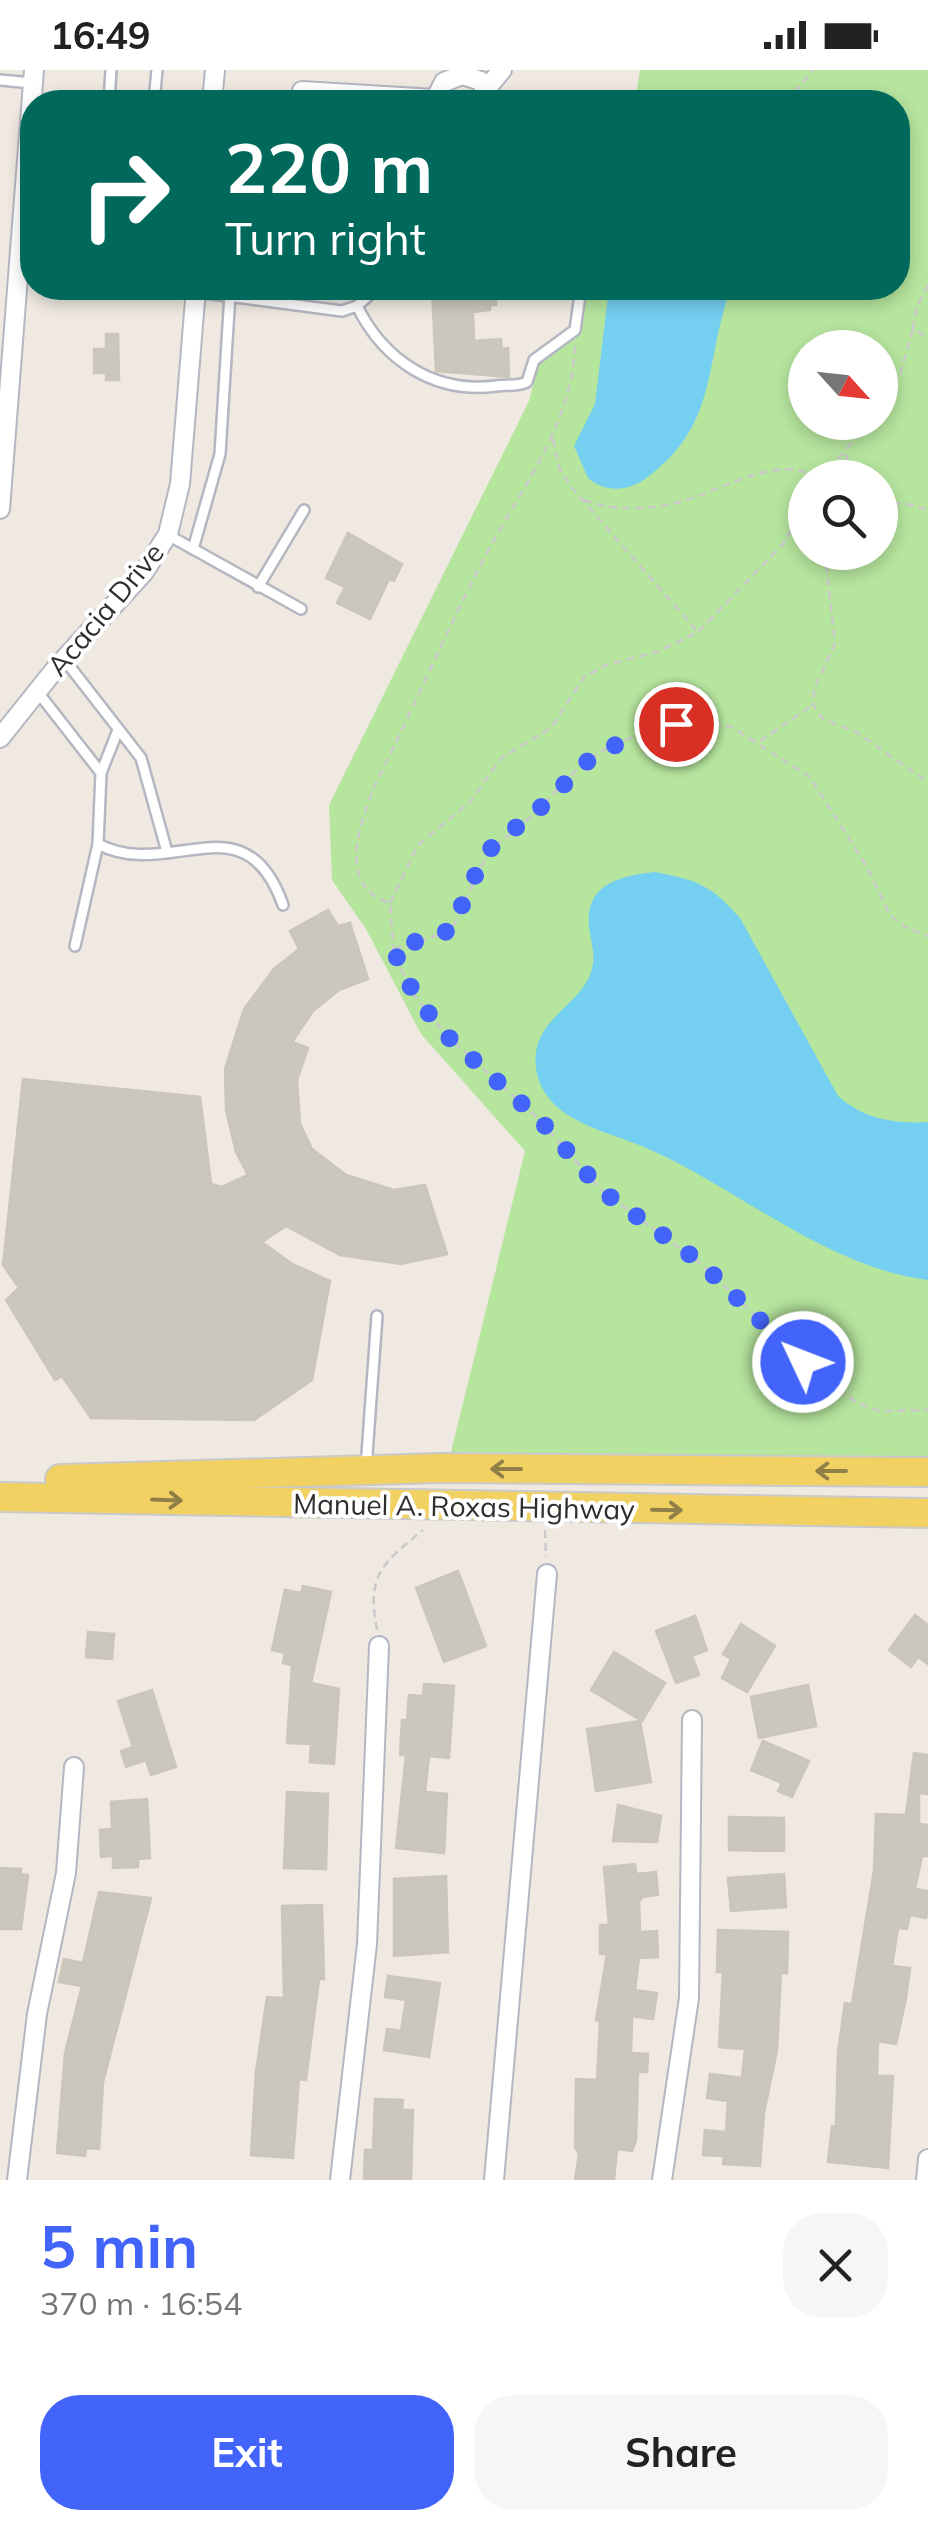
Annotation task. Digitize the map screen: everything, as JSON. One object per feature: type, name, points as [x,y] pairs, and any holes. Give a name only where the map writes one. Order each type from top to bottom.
[{"type":"main road","name":"Manuel A. Roxas Highway","points":[[0,1478],[366,1470],[928,1472]]},
{"type":"main road","name":"Manuel A. Roxas Highway","points":[[0,1496],[437,1508],[928,1514]]},
{"type":"street","points":[[442,90],[453,77],[472,77],[485,90]]},
{"type":"street","points":[[0,509],[9,290],[20,196]]},
{"type":"street","name":"Acacia Drive","points":[[0,738],[64,659],[144,572],[168,534],[180,484],[195,300]]},
{"type":"street","points":[[494,2180],[547,1574]]},
{"type":"street","points":[[340,2180],[367,1944],[380,1646]]},
{"type":"street","points":[[662,2180],[689,1998],[692,1720]]},
{"type":"street","points":[[17,2180],[36,2014],[66,1874],[74,1767]]},
{"type":"street","points":[[926,2180],[928,2158]]},
{"type":"lane","points":[[149,70],[156,71]]},
{"type":"lane","points":[[0,80],[34,77]]},
{"type":"lane","points":[[193,549],[220,454],[230,300]]},
{"type":"lane","points":[[270,300],[342,311],[364,300]]},
{"type":"lane","points":[[357,306],[370,333],[392,353],[419,372],[460,390],[524,385],[534,360],[575,330],[579,300]]},
{"type":"lane","points":[[258,587],[304,510]]},
{"type":"lane","points":[[168,534],[301,609]]},
{"type":"lane","points":[[64,659],[141,758],[167,852]]},
{"type":"lane","points":[[37,691],[101,773]]},
{"type":"lane","points":[[75,946],[98,844],[101,773],[118,730]]},
{"type":"lane","points":[[98,844],[119,855],[206,848],[243,852],[258,859],[272,875],[283,905]]},
{"type":"lane","points":[[366,1470],[377,1316]]},
{"type":"path","points":[[898,377],[916,309],[928,284]]},
{"type":"path","points":[[913,328],[928,337]]},
{"type":"path","points":[[390,904],[371,895],[362,882],[356,850],[360,822],[479,568],[552,438],[571,383],[575,330]]},
{"type":"path","points":[[552,438],[560,470],[582,500],[678,614],[698,632]]},
{"type":"path","points":[[838,460],[856,440]]},
{"type":"path","points":[[846,452],[847,460]]},
{"type":"path","points":[[582,500],[613,509],[638,508],[680,502],[777,471],[788,471]]},
{"type":"path","points":[[898,504],[928,510]]},
{"type":"path","points":[[788,535],[698,632],[657,652],[606,665],[584,677],[551,728],[501,758],[470,802],[418,844],[390,904],[393,949],[415,996],[446,1035],[540,1120],[602,1191],[631,1216],[700,1262],[803,1362],[857,1403],[880,1411],[928,1410]]},
{"type":"path","points":[[827,570],[835,644],[814,689],[813,705],[823,718],[856,732],[928,782]]},
{"type":"path","points":[[759,742],[813,705]]},
{"type":"path","points":[[393,949],[451,930],[488,852],[593,756],[630,738],[676,724],[715,723],[759,742],[819,786],[890,914],[905,927],[928,936]]},
{"type":"path","points":[[380,1646],[371,1598],[384,1560],[423,1530],[437,1508]]},
{"type":"path","points":[[544,1508],[547,1574]]},
{"type":"green space","points":[[640,70],[928,70],[928,1458],[451,1452],[525,1151],[421,1034],[366,929],[332,880],[329,805],[529,401],[540,359],[574,327],[582,300],[910,300],[910,90],[637,90]]},
{"type":"water","points":[[608,300],[727,300],[698,415],[669,458],[645,479],[616,489],[588,478],[574,446],[595,404]]},
{"type":"water","points":[[655,872],[702,886],[740,918],[838,1096],[858,1110],[880,1118],[928,1122],[928,1280],[891,1273],[821,1244],[653,1151],[572,1118],[546,1094],[537,1074],[536,1055],[548,1026],[588,979],[593,964],[589,911],[593,900],[608,884]]},
{"type":"building","points":[[433,300],[496,300],[490,310],[473,312],[474,341],[501,339],[502,349],[508,348],[509,377],[436,371]]},
{"type":"building","points":[[106,334],[118,334],[119,380],[106,380],[106,373],[94,373],[94,349],[106,349]]},
{"type":"building","points":[[348,533],[402,564],[394,581],[389,579],[370,619],[337,603],[345,587],[326,578]]},
{"type":"building","points":[[328,910],[338,926],[350,923],[368,979],[339,990],[313,1011],[292,1042],[308,1048],[297,1080],[300,1124],[312,1149],[346,1175],[394,1190],[425,1185],[447,1254],[401,1264],[340,1255],[286,1226],[262,1242],[292,1264],[330,1281],[312,1380],[254,1420],[91,1418],[62,1376],[55,1380],[6,1300],[19,1288],[3,1265],[23,1079],[200,1097],[211,1184],[222,1187],[248,1175],[236,1152],[226,1110],[225,1069],[244,1009],[274,969],[299,949],[290,931]]},
{"type":"building","points":[[458,1571],[486,1646],[444,1662],[416,1588]]},
{"type":"building","points":[[303,1586],[331,1592],[311,1683],[339,1689],[334,1764],[310,1762],[311,1744],[287,1743],[292,1665],[283,1663],[285,1653],[272,1650],[285,1590],[301,1593]]},
{"type":"building","points":[[915,1615],[928,1625],[928,1664],[918,1657],[911,1667],[889,1650]]},
{"type":"building","points":[[695,1616],[707,1650],[692,1656],[699,1675],[676,1683],[656,1631]]},
{"type":"building","points":[[741,1624],[775,1646],[747,1692],[722,1678],[731,1659],[723,1654]]},
{"type":"building","points":[[88,1632],[114,1634],[112,1659],[86,1657]]},
{"type":"building","points":[[614,1652],[665,1683],[642,1721],[591,1690]]},
{"type":"building","points":[[424,1684],[454,1686],[449,1758],[429,1756],[425,1792],[447,1794],[444,1853],[396,1848],[406,1755],[400,1755],[402,1720],[407,1720],[409,1695],[423,1696]]},
{"type":"building","points":[[808,1685],[816,1726],[759,1738],[751,1697]]},
{"type":"building","points":[[152,1690],[176,1767],[151,1775],[146,1760],[126,1767],[121,1751],[133,1747],[118,1701]]},
{"type":"building","points":[[640,1721],[651,1782],[596,1791],[587,1729]]},
{"type":"building","points":[[763,1741],[809,1761],[792,1797],[778,1791],[782,1783],[751,1770]]},
{"type":"building","points":[[914,1753],[927,1755],[928,1794],[919,1793],[919,1824],[928,1825],[928,1856],[922,1856],[915,1889],[928,1891],[928,1908],[926,1918],[910,1915],[907,1929],[898,1928],[892,1966],[910,1968],[906,1998],[896,2044],[878,2041],[877,2076],[893,2076],[888,2168],[828,2162],[832,2126],[836,2127],[838,2052],[845,2003],[852,2004],[874,1871],[876,1814],[906,1815]]},
{"type":"building","points":[[287,1792],[328,1794],[326,1869],[284,1868]]},
{"type":"building","points":[[147,1799],[150,1858],[138,1859],[138,1867],[113,1868],[113,1856],[101,1857],[100,1830],[112,1829],[111,1802]]},
{"type":"building","points":[[618,1805],[661,1816],[657,1842],[613,1841]]},
{"type":"building","points":[[729,1817],[784,1818],[784,1851],[729,1850]]},
{"type":"building","points":[[635,1864],[636,1874],[656,1872],[658,1895],[642,1897],[639,1902],[640,1932],[657,1931],[658,1957],[639,1958],[635,1990],[657,1993],[653,2019],[632,2016],[631,2053],[648,2054],[647,2072],[638,2072],[636,2140],[632,2151],[617,2149],[614,2180],[575,2180],[579,2154],[575,2147],[576,2079],[597,2080],[600,2021],[596,2020],[607,1954],[600,1954],[600,1925],[609,1925],[604,1867]]},
{"type":"building","points":[[0,1868],[21,1869],[20,1874],[28,1875],[21,1929],[0,1929]]},
{"type":"building","points":[[784,1874],[786,1907],[731,1911],[728,1878]]},
{"type":"building","points":[[446,1876],[448,1952],[394,1956],[394,1879]]},
{"type":"building","points":[[99,1892],[151,1898],[103,2082],[99,2149],[86,2148],[85,2156],[57,2153],[65,2053],[82,1986],[59,1982],[64,1959],[83,1963]]},
{"type":"building","points":[[322,1905],[324,1979],[319,1979],[306,2080],[299,2079],[293,2158],[251,2155],[256,2072],[267,1997],[284,1998],[282,1906]]},
{"type":"building","points":[[718,1930],[788,1932],[787,1973],[781,1973],[777,2050],[764,2113],[760,2166],[723,2164],[724,2156],[703,2155],[705,2130],[726,2132],[728,2101],[707,2098],[710,2074],[742,2078],[745,2049],[719,2047],[723,1972],[717,1972]]},
{"type":"building","points":[[388,1976],[440,1983],[429,2057],[384,2050],[387,2029],[401,2031],[406,2000],[385,1997]]},
{"type":"building","points":[[375,2099],[403,2100],[402,2110],[413,2110],[411,2180],[364,2180],[365,2150],[373,2150]]},
{"type":"route","points":[[676,724],[610,746],[581,765],[533,815],[488,852],[451,930],[438,938],[393,949],[394,956],[415,996],[446,1035],[540,1120],[602,1191],[631,1216],[700,1262],[803,1362]]}]
